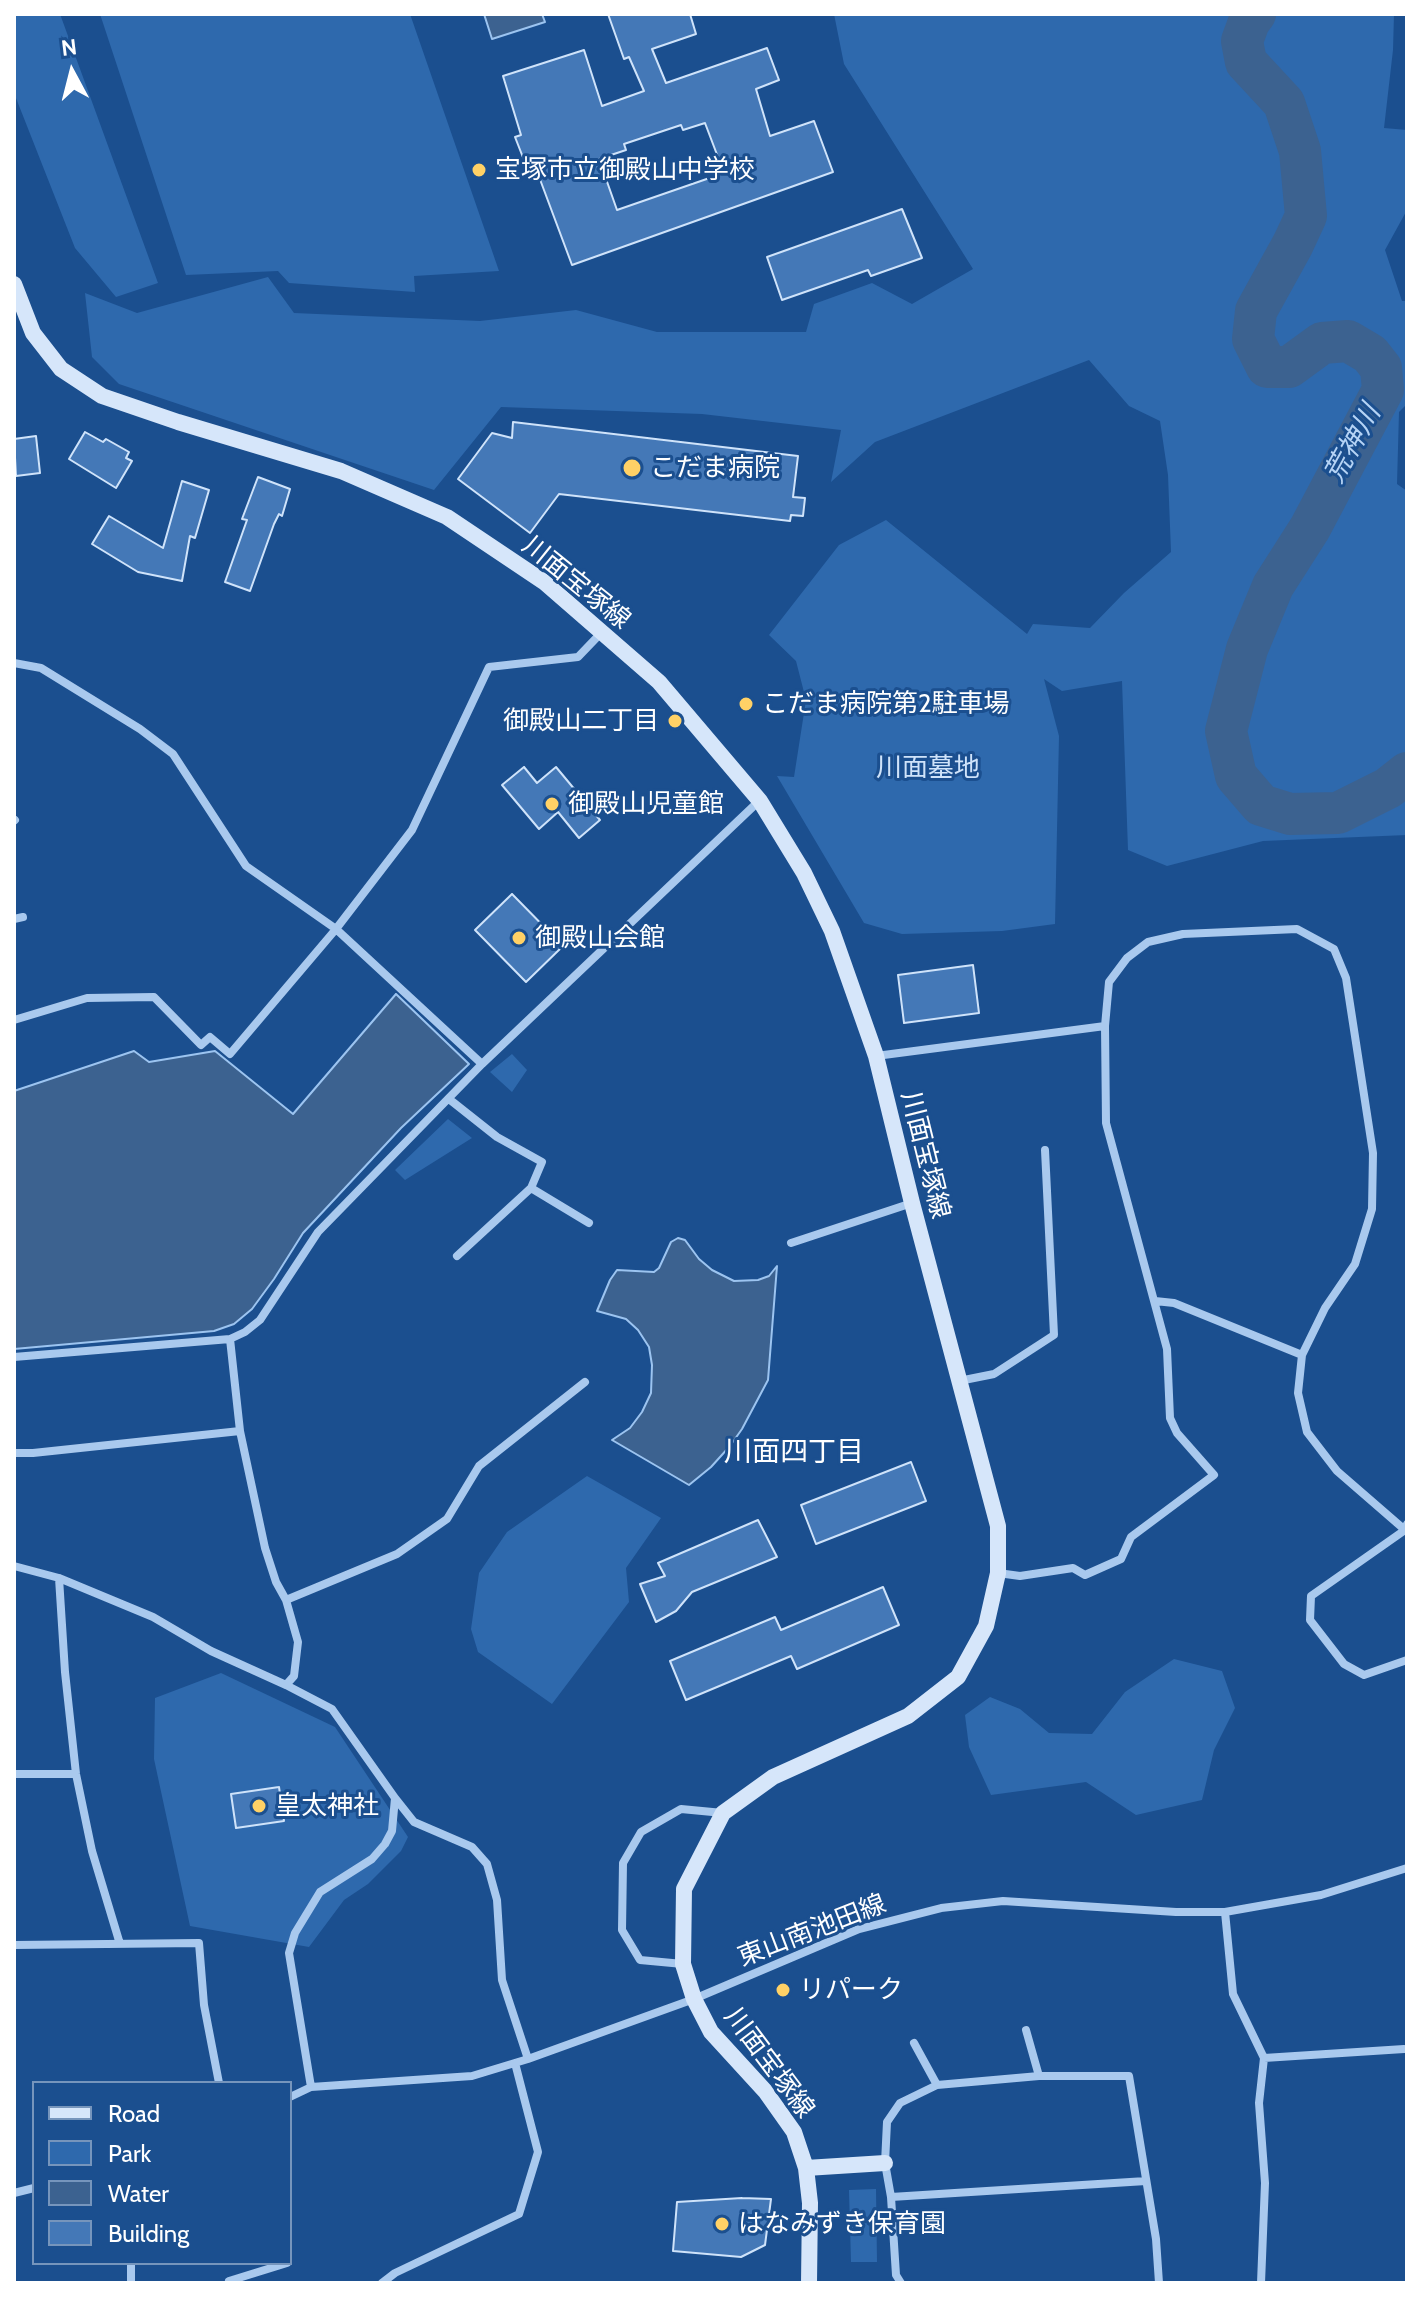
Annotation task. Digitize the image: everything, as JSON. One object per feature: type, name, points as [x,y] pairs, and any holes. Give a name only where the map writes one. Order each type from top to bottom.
[{"type":"street","name":"川面宝塚線","points":[[14,284],[33,333],[61,369],[102,396],[341,471],[447,517],[544,582],[659,682],[760,801],[804,873],[832,931],[876,1056],[998,1526],[998,1573],[986,1626],[958,1677],[908,1716],[773,1777],[723,1813],[684,1889],[683,1964],[694,1999],[711,2032],[765,2091],[794,2132],[806,2168],[810,2203],[809,2283]]},
{"type":"street","points":[[14,1020],[87,998],[154,997],[201,1045],[210,1037],[230,1054],[336,929],[412,830],[489,667],[578,657],[602,632]]},
{"type":"street","points":[[14,663],[41,668],[140,729],[173,754],[246,866],[336,929],[482,1064]]},
{"type":"street","points":[[14,1357],[230,1339],[245,1332],[260,1320],[318,1232],[482,1064],[760,801]]},
{"type":"street","points":[[998,1573],[1020,1576],[1073,1568],[1085,1575],[1121,1559],[1131,1537],[1214,1475],[1177,1433],[1170,1418],[1167,1349],[1106,1123],[1105,1026],[1109,982],[1127,958],[1148,942],[1183,934],[1297,929],[1334,949],[1346,978],[1373,1153],[1372,1209],[1355,1264],[1325,1308],[1302,1355],[1298,1393],[1307,1432],[1337,1471],[1406,1527],[1311,1596],[1310,1620],[1344,1664],[1364,1675],[1407,1660]]},
{"type":"street","points":[[876,1056],[1105,1026]]},
{"type":"street","points":[[449,1099],[497,1137],[542,1162],[531,1188],[457,1256]]},
{"type":"street","points":[[959,1381],[994,1374],[1054,1335],[1045,1150]]},
{"type":"street","points":[[531,1188],[589,1223]]},
{"type":"street","points":[[791,1243],[912,1203]]},
{"type":"street","points":[[1155,1301],[1174,1303],[1302,1355]]},
{"type":"street","points":[[230,1339],[240,1431],[265,1548],[276,1582],[286,1600],[298,1642],[294,1676],[286,1685]]},
{"type":"street","points":[[286,1600],[397,1554],[447,1519],[479,1466],[585,1382]]},
{"type":"street","points":[[14,1453],[240,1431]]},
{"type":"street","points":[[14,1566],[59,1578],[153,1617],[211,1651],[332,1709],[414,1822],[472,1847],[487,1864],[497,1900],[502,1980],[528,2059]]},
{"type":"street","points":[[59,1578],[76,1774],[92,1851],[120,1944]]},
{"type":"street","points":[[14,1774],[76,1774]]},
{"type":"street","points":[[311,2087],[289,1953],[295,1933],[320,1892],[372,1859],[385,1844],[392,1831],[395,1798]]},
{"type":"street","points":[[683,1964],[640,1960],[622,1930],[623,1863],[641,1832],[681,1809],[723,1813]]},
{"type":"street","name":"東山南池田線","points":[[292,2096],[311,2087],[472,2076],[694,1999],[859,1929],[941,1908],[1003,1901],[1176,1912],[1225,1912],[1321,1895],[1407,1868]]},
{"type":"street","points":[[1225,1912],[1233,1994],[1264,2058],[1259,2103],[1265,2183],[1261,2283]]},
{"type":"street","points":[[14,1945],[199,1943],[204,2005],[219,2081]]},
{"type":"street","points":[[1026,2030],[1039,2076]]},
{"type":"street","points":[[914,2043],[937,2085]]},
{"type":"street","points":[[1264,2058],[1404,2049]]},
{"type":"street","points":[[382,2283],[395,2273],[519,2214],[538,2152],[515,2063]]},
{"type":"street","points":[[901,2283],[896,2275],[891,2197],[885,2163],[887,2122],[900,2103],[937,2085],[1039,2076],[1129,2076],[1156,2239],[1159,2283]]},
{"type":"street","points":[[806,2168],[885,2163]]},
{"type":"street","points":[[891,2197],[1146,2181]]},
{"type":"street","points":[[230,2283],[281,2265]]},
{"type":"green space","points":[[14,14],[60,14],[158,283],[116,297],[75,248],[14,93]]},
{"type":"green space","points":[[100,14],[410,14],[499,271],[414,276],[415,292],[289,283],[278,271],[186,275]]},
{"type":"green space","name":"川面墓地","points":[[834,14],[1394,14],[1384,128],[1407,130],[1407,210],[1385,250],[1402,301],[1407,301],[1407,404],[1399,412],[1397,484],[1407,491],[1407,835],[1263,841],[1167,866],[1128,850],[1122,681],[1062,691],[1044,679],[1059,736],[1055,924],[1002,931],[902,934],[864,923],[777,776],[794,777],[806,700],[796,661],[769,635],[839,545],[886,520],[1027,634],[1033,624],[1090,628],[1171,552],[1168,475],[1160,421],[1129,406],[1089,360],[875,442],[831,482],[841,430],[702,414],[501,407],[434,490],[119,384],[92,357],[85,293],[137,313],[268,277],[294,313],[480,321],[576,310],[657,332],[806,332],[814,304],[872,283],[912,304],[973,269],[844,64]]},
{"type":"green space","points":[[512,1054],[527,1070],[512,1092],[490,1072]]},
{"type":"green space","points":[[448,1119],[472,1138],[405,1180],[395,1170]]},
{"type":"green space","points":[[587,1476],[661,1518],[626,1568],[629,1602],[552,1704],[478,1652],[471,1629],[479,1573],[507,1532]]},
{"type":"green space","points":[[1174,1659],[1222,1671],[1235,1708],[1214,1750],[1202,1800],[1136,1815],[1086,1782],[991,1795],[969,1747],[965,1715],[990,1697],[1020,1709],[1049,1733],[1092,1734],[1125,1692]]},
{"type":"green space","points":[[221,1673],[335,1727],[408,1837],[401,1851],[368,1884],[344,1900],[309,1947],[190,1926],[154,1759],[155,1698]]},
{"type":"green space","points":[[876,2189],[877,2262],[851,2262],[849,2190]]},
{"type":"water","points":[[484,14],[542,14],[545,22],[492,39]]},
{"type":"water","points":[[396,994],[469,1064],[401,1128],[303,1233],[252,1309],[234,1324],[214,1331],[14,1349],[14,1091],[134,1051],[149,1062],[215,1051],[293,1114]]},
{"type":"water","points":[[678,1238],[685,1240],[712,1270],[734,1281],[758,1280],[769,1276],[777,1266],[768,1380],[730,1446],[689,1485],[612,1440],[630,1428],[642,1412],[651,1393],[652,1365],[649,1347],[638,1330],[626,1319],[597,1311],[617,1270],[654,1272],[671,1242]]},
{"type":"building","points":[[608,14],[690,14],[696,34],[652,49],[666,83],[767,48],[779,80],[756,89],[770,136],[814,121],[833,172],[572,265],[532,158],[524,160],[515,137],[521,135],[503,76],[584,50],[602,106],[644,91],[629,57],[624,59]],"holes":[[[705,123],[724,173],[617,210],[599,159],[626,150],[624,144],[681,125],[683,130]]]},
{"type":"building","points":[[902,209],[922,258],[871,276],[868,270],[782,300],[767,257]]},
{"type":"building","name":"こだま病院","points":[[513,422],[798,456],[793,497],[805,498],[803,516],[791,515],[790,521],[559,494],[530,533],[458,479],[492,433],[512,438]]},
{"type":"building","points":[[85,432],[129,452],[126,458],[132,461],[116,488],[69,459]]},
{"type":"building","points":[[36,436],[40,473],[16,476],[14,439]]},
{"type":"building","points":[[258,477],[290,489],[282,516],[279,514],[274,524],[250,591],[225,582],[247,520],[242,519]]},
{"type":"building","points":[[182,481],[209,490],[195,538],[190,536],[182,581],[138,572],[92,544],[109,516],[163,548]]},
{"type":"building","points":[[524,767],[537,783],[556,767],[600,820],[579,838],[558,812],[539,829],[502,785]]},
{"type":"building","name":"御殿山会館","points":[[512,894],[563,946],[526,982],[475,930]]},
{"type":"building","points":[[973,965],[979,1013],[904,1023],[898,975]]},
{"type":"building","points":[[911,1462],[926,1501],[816,1544],[801,1505]]},
{"type":"building","points":[[758,1520],[777,1557],[692,1592],[676,1611],[656,1622],[640,1584],[665,1576],[658,1563]]},
{"type":"building","points":[[883,1587],[899,1625],[797,1669],[791,1656],[686,1700],[670,1661],[775,1617],[781,1630]]},
{"type":"building","points":[[279,1787],[284,1821],[236,1828],[231,1794]]},
{"type":"building","name":"はなみずき保育園","points":[[771,2199],[765,2245],[741,2257],[673,2251],[677,2202]]},
{"type":"waterway","name":"荒神川","points":[[1255,14],[1242,41],[1246,62],[1284,103],[1300,151],[1306,216],[1256,311],[1253,339],[1267,367],[1289,367],[1322,343],[1348,341],[1370,354],[1381,368],[1383,390],[1310,528],[1273,586],[1247,649],[1226,731],[1236,776],[1261,805],[1290,814],[1338,813],[1388,788],[1407,773]]},
{"type":"place","name":"宝塚市立御殿山中学校","points":[[479,170]]},
{"type":"place","name":"こだま病院","points":[[632,468]]},
{"type":"place","name":"こだま病院第2駐車場","points":[[746,704]]},
{"type":"place","name":"御殿山二丁目","points":[[675,721]]},
{"type":"place","name":"御殿山児童館","points":[[552,804]]},
{"type":"place","name":"御殿山会館","points":[[519,938]]},
{"type":"place","name":"皇太神社","points":[[259,1806]]},
{"type":"place","name":"リパーク","points":[[783,1990]]},
{"type":"place","name":"はなみずき保育園","points":[[722,2224]]},
{"type":"district","name":"川面四丁目","points":[[794,1453]]}]
